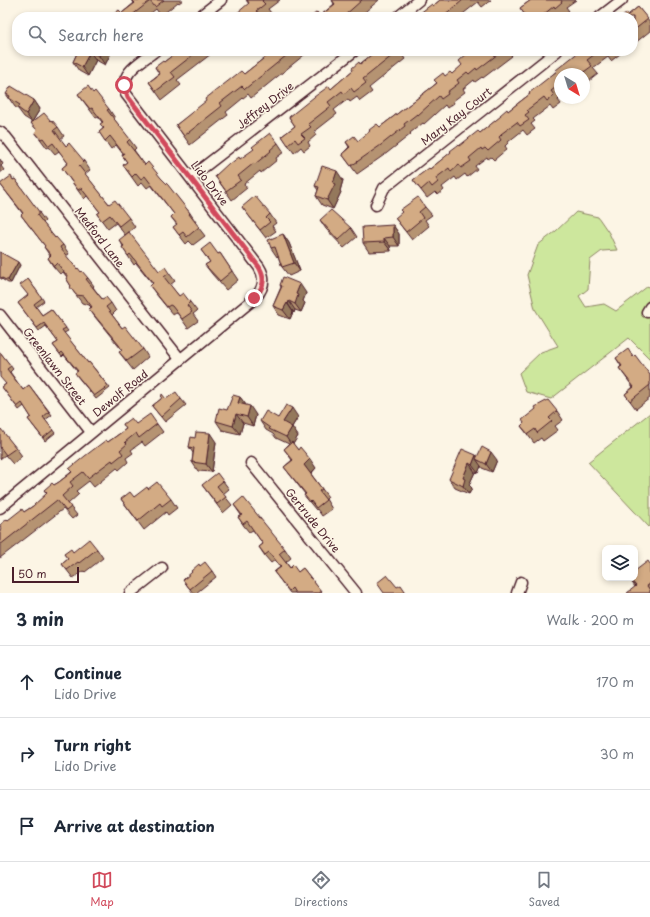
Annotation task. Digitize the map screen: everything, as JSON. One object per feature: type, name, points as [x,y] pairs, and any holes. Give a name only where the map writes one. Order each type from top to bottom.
[{"type":"street","points":[[205,12],[221,0]]},
{"type":"street","points":[[404,12],[419,0]]},
{"type":"street","points":[[606,12],[622,0]]},
{"type":"street","name":"Lido Drive","points":[[149,56],[131,70],[125,78],[124,85],[128,97],[262,271],[264,280],[263,286],[261,291],[254,298]]},
{"type":"street","name":"Jeffrey Drive","points":[[191,177],[348,56]]},
{"type":"street","name":"Mary Kay Court","points":[[376,205],[384,188],[551,56]]},
{"type":"street","name":"Medford Lane","points":[[0,132],[6,137],[180,359]]},
{"type":"street","name":"Dewolf Road","points":[[1,505],[254,298]]},
{"type":"street","name":"Greenlawn Street","points":[[0,315],[92,432]]},
{"type":"street","name":"Gertrude Drive","points":[[251,463],[356,593]]},
{"type":"street","points":[[130,593],[162,568]]},
{"type":"street","points":[[518,593],[520,582]]},
{"type":"green space","points":[[576,212],[598,217],[609,233],[617,250],[602,251],[590,260],[588,289],[579,296],[586,307],[604,304],[616,311],[648,286],[650,288],[650,298],[641,312],[648,318],[650,317],[650,359],[629,338],[551,399],[526,392],[519,373],[541,352],[558,346],[535,309],[527,275],[538,245],[556,231]]},
{"type":"green space","points":[[650,413],[650,526],[649,527],[588,462]]},
{"type":"building","points":[[132,0],[164,0],[155,7],[150,1],[136,12],[123,12],[135,3]]},
{"type":"building","points":[[247,0],[263,0],[262,1],[265,4],[256,11],[257,12],[238,12],[249,3]]},
{"type":"building","points":[[332,0],[362,0],[348,12],[325,12],[335,4]]},
{"type":"building","points":[[440,0],[463,0],[449,12],[422,12],[432,4],[433,6]]},
{"type":"building","points":[[531,0],[561,0],[562,2],[555,8],[554,6],[547,12],[523,12],[520,8]]},
{"type":"building","points":[[638,7],[648,19],[638,27],[638,12],[632,12]]},
{"type":"building","points":[[76,56],[88,56],[82,67],[73,62]]},
{"type":"building","points":[[172,56],[192,56],[171,72],[175,77],[156,91],[149,82],[160,74],[155,67],[163,61],[164,62]]},
{"type":"building","points":[[267,56],[286,56],[245,89],[242,86],[220,103],[222,106],[184,136],[176,125],[206,101],[205,99],[241,71],[244,74]]},
{"type":"building","points":[[370,56],[392,56],[363,79],[366,83],[354,92],[351,88],[344,94],[342,91],[328,102],[331,106],[308,124],[311,127],[301,134],[305,138],[298,143],[295,139],[288,145],[282,136],[295,126],[289,117],[329,86],[331,89],[353,70],[352,68],[359,62],[360,64]]},
{"type":"building","points":[[464,56],[495,56],[477,70],[476,68],[469,74],[467,72],[457,80],[459,83],[447,92],[448,94],[441,99],[439,96],[418,115],[417,114],[404,124],[405,126],[351,166],[342,154],[350,147],[346,142],[354,136],[358,141],[377,124],[380,127],[437,83],[434,80],[443,73],[445,76],[450,72],[452,74],[462,65],[459,61]]},
{"type":"building","points":[[574,56],[592,56],[587,60],[592,66],[589,68],[559,68]]},
{"type":"building","points":[[554,73],[554,89],[551,91],[554,95],[547,101],[544,97],[527,110],[529,112],[525,115],[529,120],[520,126],[517,122],[501,134],[499,137],[501,140],[488,151],[485,148],[482,150],[481,148],[469,158],[471,161],[461,168],[459,165],[451,172],[449,168],[436,178],[438,182],[432,187],[429,183],[421,190],[413,180],[429,168],[430,169],[458,145],[459,146],[478,131],[480,133],[501,116],[500,115],[507,109],[508,111],[530,94],[529,93]]},
{"type":"building","points":[[11,86],[34,100],[26,114],[18,108],[20,105],[9,98],[10,96],[6,94]]},
{"type":"building","points":[[88,86],[93,93],[95,91],[109,109],[107,110],[130,139],[127,142],[145,165],[148,162],[190,213],[189,214],[199,227],[187,237],[183,232],[179,235],[173,227],[177,224],[171,217],[174,214],[145,176],[141,179],[136,173],[132,177],[123,165],[127,162],[122,155],[124,154],[110,136],[105,141],[99,132],[104,128],[100,124],[103,122],[78,94]]},
{"type":"building","points":[[44,113],[58,127],[54,130],[66,146],[69,143],[84,161],[79,166],[109,204],[115,200],[129,218],[119,226],[110,215],[102,221],[97,214],[100,212],[81,188],[78,190],[62,168],[68,163],[53,143],[49,146],[43,138],[41,139],[35,132],[37,130],[31,123]]},
{"type":"building","points":[[270,133],[278,143],[270,150],[271,151],[238,176],[241,180],[226,191],[215,176],[229,163],[230,164],[239,157],[240,159],[254,149],[252,147]]},
{"type":"building","points":[[322,166],[337,171],[333,183],[335,184],[327,200],[316,196],[319,187],[315,186]]},
{"type":"building","points":[[11,176],[13,180],[15,179],[40,213],[37,215],[55,238],[56,237],[63,245],[60,247],[61,249],[77,269],[78,268],[81,272],[82,271],[88,278],[86,279],[102,299],[106,297],[111,303],[106,307],[122,328],[125,326],[143,349],[127,361],[119,352],[122,350],[119,345],[89,309],[92,307],[84,296],[76,295],[66,278],[68,277],[57,263],[54,266],[48,258],[51,255],[21,215],[23,213],[0,184]]},
{"type":"building","points":[[255,196],[270,214],[266,218],[270,222],[260,230],[242,207]]},
{"type":"building","points":[[418,197],[425,207],[419,212],[423,218],[406,232],[395,218],[402,212],[400,210]]},
{"type":"building","points":[[331,210],[351,228],[338,240],[320,220]]},
{"type":"building","points":[[393,225],[393,237],[384,238],[384,242],[363,243],[362,227]]},
{"type":"building","points":[[129,232],[159,271],[165,267],[169,273],[164,277],[179,296],[183,293],[190,302],[187,305],[192,312],[182,319],[172,306],[170,305],[167,307],[150,286],[153,283],[130,254],[128,256],[122,247],[124,246],[119,240]]},
{"type":"building","points":[[283,234],[294,263],[282,267],[275,247],[271,248],[268,240]]},
{"type":"building","points":[[210,243],[218,254],[220,253],[232,271],[220,281],[205,265],[210,262],[201,250]]},
{"type":"building","points":[[0,252],[18,262],[8,280],[0,277]]},
{"type":"building","points":[[283,277],[300,284],[296,294],[298,295],[295,304],[289,301],[283,310],[273,306],[282,286],[280,285]]},
{"type":"building","points":[[28,279],[42,298],[34,304],[42,315],[51,309],[66,328],[62,330],[108,386],[94,396],[75,373],[78,371],[62,352],[60,354],[53,345],[58,342],[44,323],[37,328],[18,303],[28,295],[20,285]]},
{"type":"building","points":[[628,349],[633,357],[635,355],[650,375],[650,385],[630,401],[625,394],[634,387],[619,368],[622,366],[616,358]]},
{"type":"building","points":[[0,352],[11,366],[7,369],[23,390],[29,385],[49,412],[43,417],[53,430],[43,438],[28,419],[31,417],[22,403],[17,407],[2,387],[6,384],[0,377]]},
{"type":"building","points":[[176,392],[181,399],[161,417],[152,406],[161,399],[162,394],[166,399]]},
{"type":"building","points":[[233,395],[240,397],[238,403],[250,406],[247,417],[236,414],[233,426],[216,421],[219,408],[227,410]]},
{"type":"building","points":[[548,400],[557,411],[549,418],[552,421],[537,433],[535,429],[528,434],[521,426],[524,423],[522,420],[536,409],[535,407]]},
{"type":"building","points":[[286,405],[292,408],[283,422],[292,427],[286,437],[269,429],[270,428],[260,421],[266,411],[278,418]]},
{"type":"building","points":[[150,414],[157,424],[139,438],[136,433],[125,442],[127,444],[120,450],[123,454],[113,462],[112,460],[88,478],[83,472],[70,482],[73,486],[62,496],[71,507],[66,511],[57,500],[0,545],[0,531],[2,528],[0,525],[22,509],[24,512],[33,506],[47,493],[44,490],[52,483],[54,485],[59,482],[72,472],[69,469],[85,456],[106,440],[108,442],[126,429],[123,424],[131,418],[136,424]]},
{"type":"building","points":[[1,429],[16,448],[6,455],[0,447]]},
{"type":"building","points":[[196,432],[210,433],[206,464],[192,462],[194,448],[189,447],[191,437],[195,438]]},
{"type":"building","points":[[292,442],[298,450],[300,447],[310,459],[304,465],[322,489],[319,491],[326,500],[316,508],[304,495],[306,494],[284,467],[293,460],[284,449]]},
{"type":"building","points":[[482,447],[491,452],[486,464],[476,459]]},
{"type":"building","points":[[462,449],[476,455],[472,465],[469,463],[463,478],[465,479],[463,486],[449,479]]},
{"type":"building","points":[[217,473],[223,481],[217,486],[226,497],[217,504],[202,485]]},
{"type":"building","points":[[157,482],[171,499],[162,506],[160,503],[138,521],[121,499],[130,492],[134,497],[147,487],[148,489]]},
{"type":"building","points":[[243,497],[285,549],[279,554],[290,568],[293,565],[298,572],[303,568],[321,591],[318,593],[295,593],[292,588],[289,591],[274,572],[281,567],[269,552],[265,555],[259,547],[263,544],[247,521],[243,524],[238,517],[242,515],[234,505]]},
{"type":"building","points":[[89,539],[97,549],[67,570],[62,564],[68,559],[64,554],[71,549],[73,552]]},
{"type":"building","points":[[648,561],[650,564],[650,584],[647,586],[650,593],[627,593],[636,586],[632,581],[638,581],[638,569]]},
{"type":"building","points":[[205,562],[212,571],[190,589],[183,580],[199,564],[200,566]]},
{"type":"building","points":[[387,575],[397,587],[401,585],[405,591],[402,593],[384,593],[377,583]]},
{"type":"route","points":[[124,85],[124,90],[128,97],[262,271],[264,284],[259,294],[254,298]]}]
